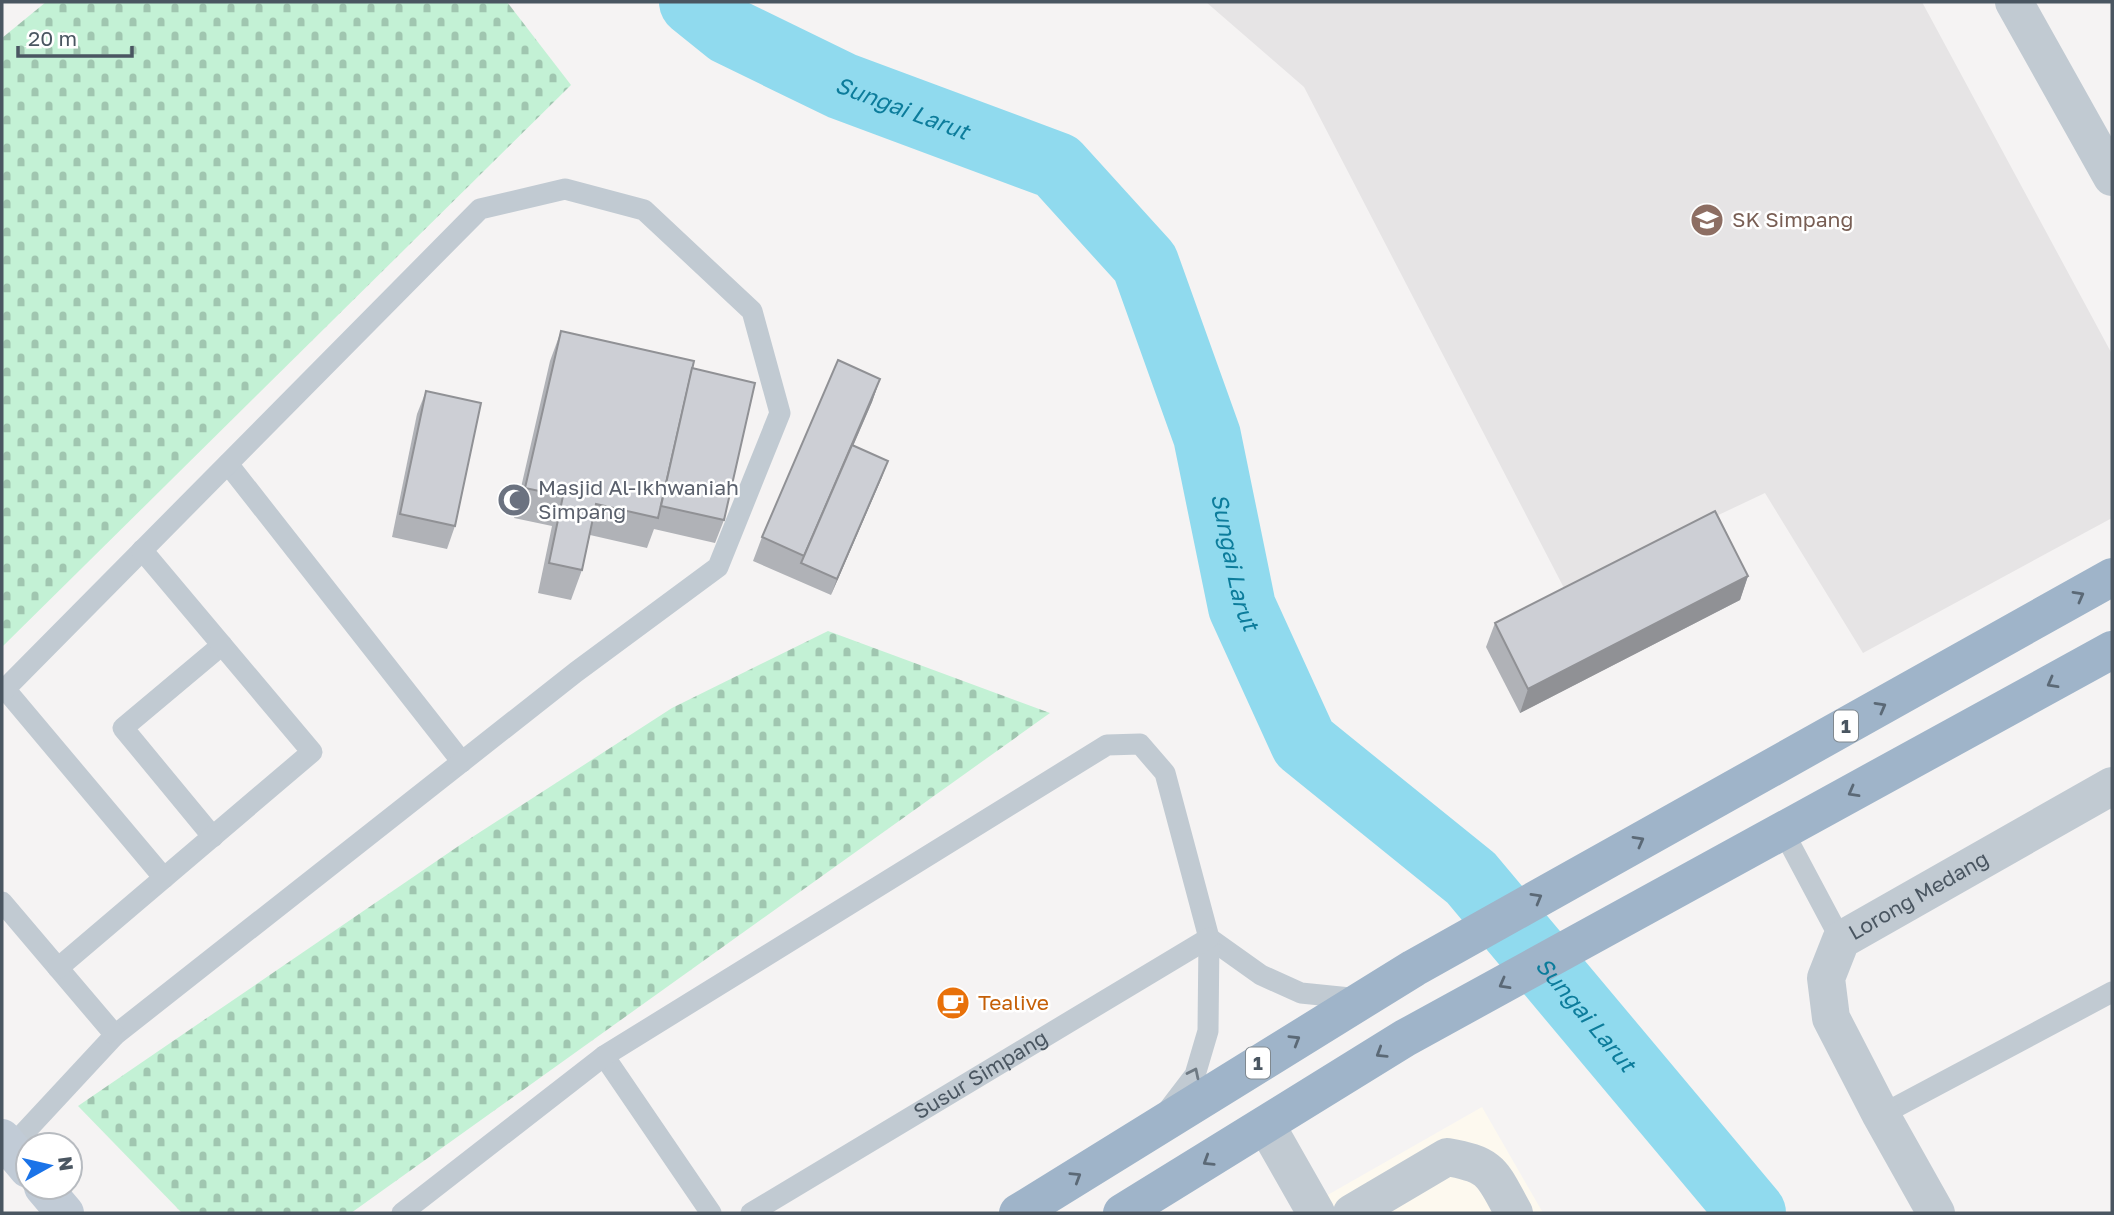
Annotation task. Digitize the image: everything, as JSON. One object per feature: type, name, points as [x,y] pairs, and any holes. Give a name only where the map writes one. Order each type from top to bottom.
[{"type":"highway","name":"1","points":[[1018,1213],[1414,968],[2112,578]]},
{"type":"highway","points":[[1122,1213],[1440,1019],[2112,650]]},
{"type":"street","points":[[2014,2],[2112,177]]},
{"type":"street","name":"Lorong Medang","points":[[1936,1213],[1831,1018],[1826,978],[1841,940],[2112,786]]},
{"type":"street","points":[[1266,1125],[1315,1213]]},
{"type":"street","points":[[1352,1213],[1447,1157],[1473,1161],[1491,1172],[1514,1213]]},
{"type":"lane","points":[[13,1152],[114,1035],[576,672],[718,567],[780,413],[751,311],[644,210],[565,188],[480,209],[3,691],[164,878]]},
{"type":"lane","points":[[229,464],[462,762]]},
{"type":"lane","points":[[58,968],[312,752],[142,550]]},
{"type":"lane","points":[[213,836],[122,729],[222,645]]},
{"type":"lane","points":[[402,1213],[604,1056],[1107,744],[1140,744],[1165,773],[1209,938],[1208,1031],[1195,1075],[1154,1128]]},
{"type":"lane","points":[[1783,831],[1841,940]]},
{"type":"lane","points":[[2,902],[114,1035]]},
{"type":"lane","points":[[1209,938],[1261,975],[1301,993],[1363,999]]},
{"type":"lane","name":"Susur Simpang","points":[[751,1213],[1209,938]]},
{"type":"lane","points":[[1881,1115],[2112,992]]},
{"type":"lane","points":[[604,1056],[711,1213]]},
{"type":"shaded area","name":"SK Simpang","points":[[1206,2],[1922,2],[2112,354],[2112,518],[1863,653],[1765,493],[1564,588],[1304,87]]},
{"type":"shaded area","points":[[1482,1107],[1543,1213],[1296,1213]]},
{"type":"green space","points":[[46,2],[507,2],[571,85],[2,647],[2,38]]},
{"type":"green space","points":[[828,631],[1050,713],[351,1213],[182,1213],[78,1106],[460,845],[672,708]]},
{"type":"building","points":[[561,331],[694,361],[658,518],[596,504],[582,570],[549,563],[563,496],[525,488]]},
{"type":"building","points":[[838,360],[880,379],[804,556],[762,537]]},
{"type":"building","points":[[692,368],[755,383],[724,520],[661,506]]},
{"type":"building","points":[[426,391],[481,403],[455,526],[400,514]]},
{"type":"building","points":[[852,445],[888,461],[837,579],[801,563]]},
{"type":"building","points":[[1715,511],[1748,576],[1528,689],[1495,623]]},
{"type":"waterway","name":"Sungai Larut","points":[[693,2],[729,31],[842,86],[1057,166],[1145,263],[1207,436],[1242,607],[1304,743],[1471,878],[1752,1213]]},
{"type":"place","name":"SK Simpang","points":[[1707,220]]},
{"type":"place","name":"Masjid Al-Ikhwaniah Simpang","points":[[514,500]]},
{"type":"place","name":"Tealive","points":[[953,1003]]}]
